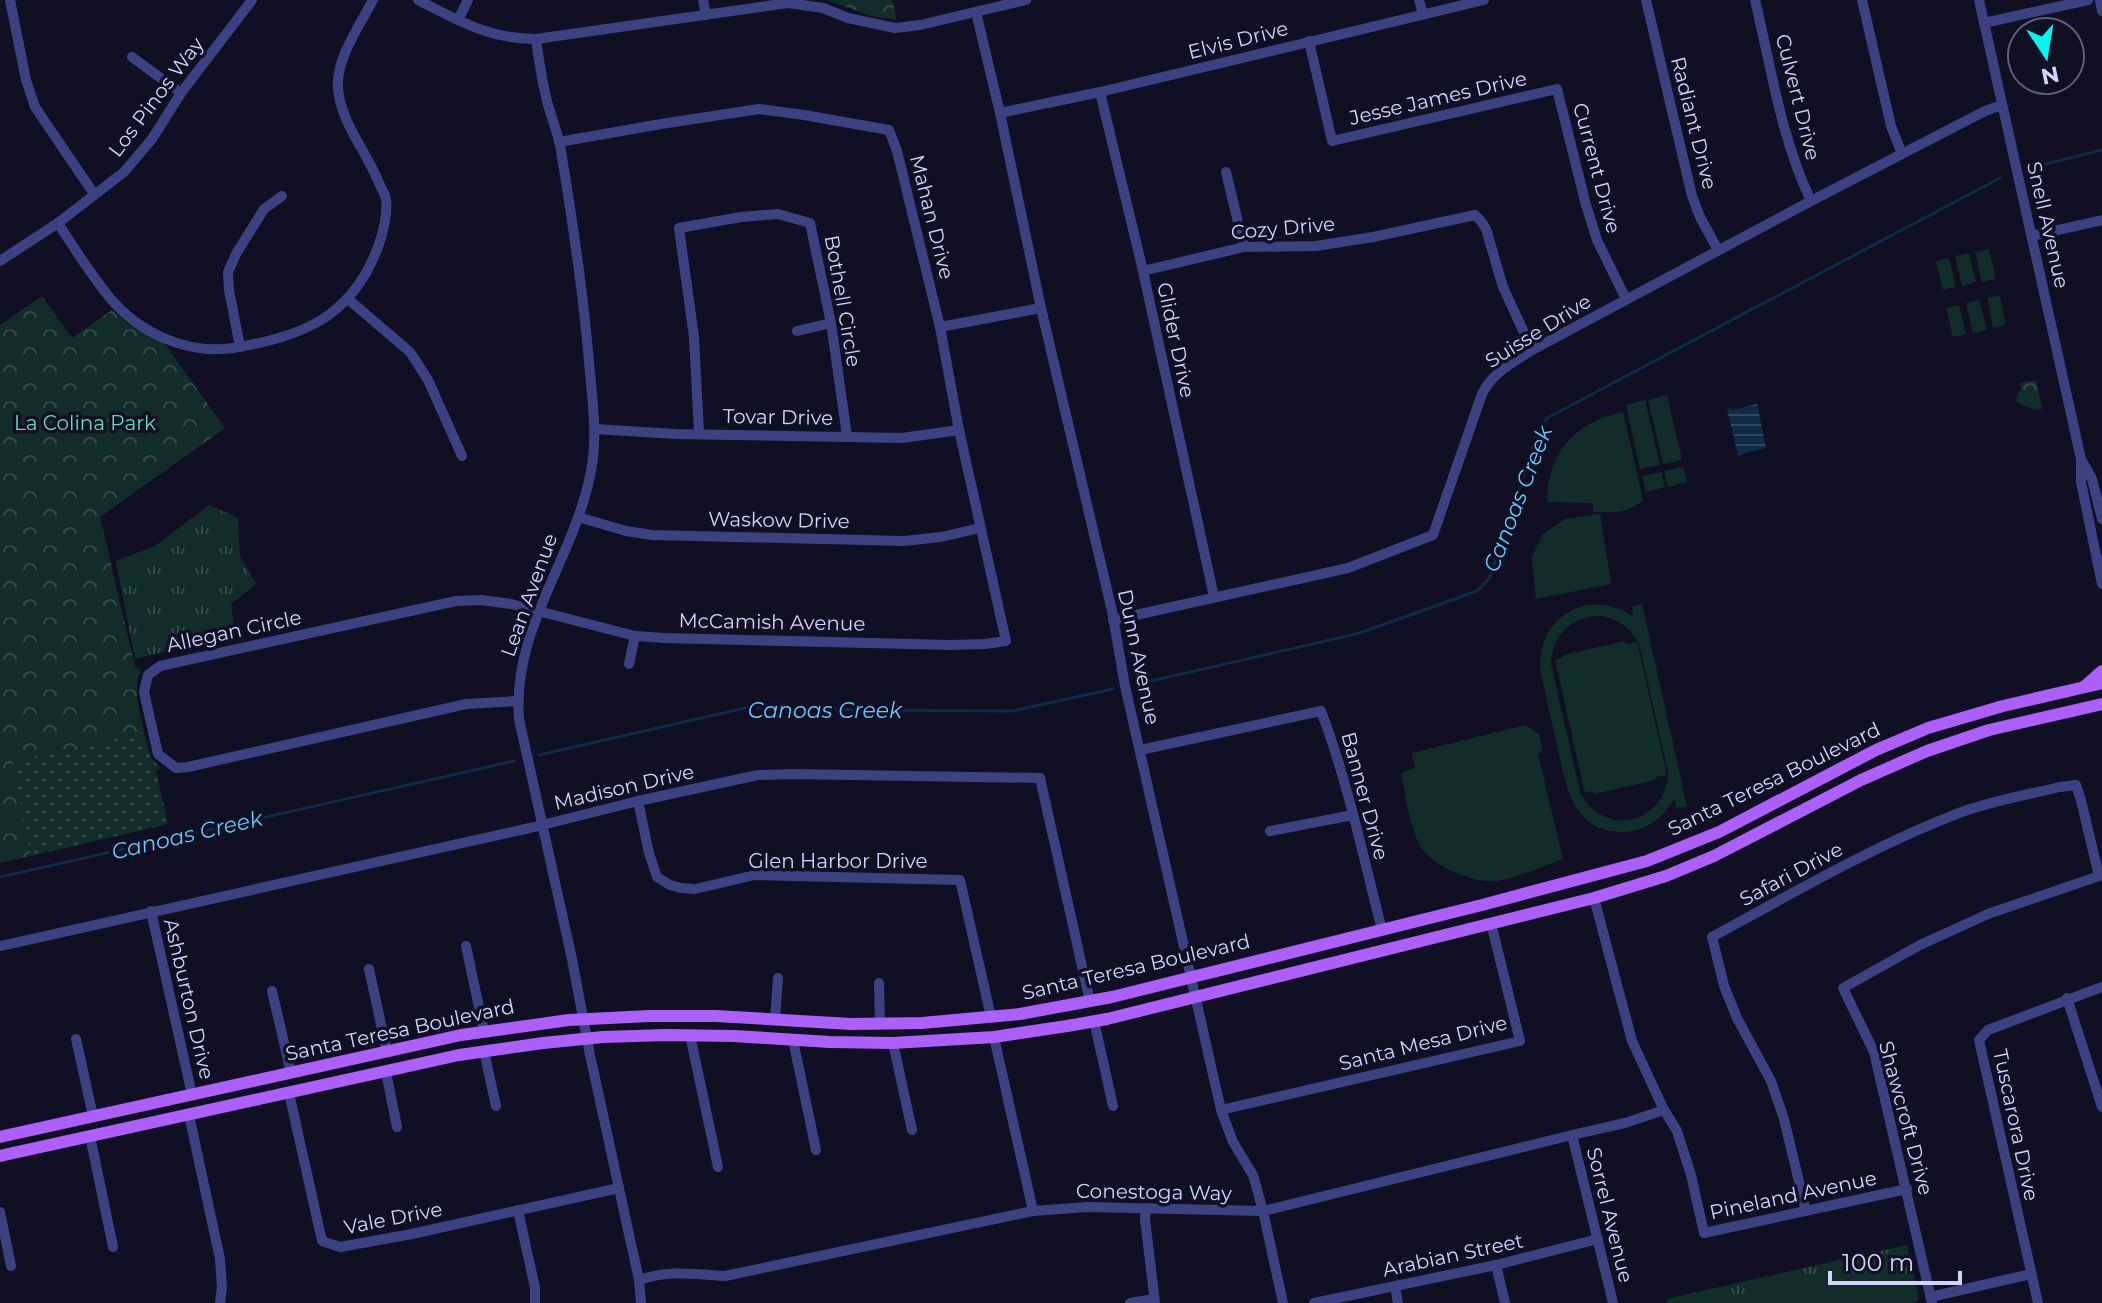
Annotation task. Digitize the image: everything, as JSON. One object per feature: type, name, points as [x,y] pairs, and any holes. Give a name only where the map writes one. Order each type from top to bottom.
[{"type":"main road","points":[[2083,688],[2102,671]]},
{"type":"main road","name":"Santa Teresa Boulevard","points":[[0,1137],[484,1031],[583,1019],[693,1015],[880,1024],[922,1023],[1047,1010],[1090,1002],[1584,880],[1647,861],[1719,832],[1898,740],[1969,715],[2102,683]]},
{"type":"main road","name":"Santa Teresa Boulevard","points":[[0,1156],[484,1051],[586,1038],[690,1035],[893,1043],[994,1037],[1094,1021],[1594,898],[1656,879],[1714,856],[1861,780],[1927,751],[1989,730],[2098,707]]},
{"type":"street","points":[[10,0],[26,80],[35,107],[94,194]]},
{"type":"street","name":"Los Pinos Way","points":[[0,261],[58,223],[124,172],[152,139],[181,93],[252,0]]},
{"type":"street","points":[[58,223],[110,298],[150,331],[194,349],[240,347],[294,335],[315,325],[348,299],[371,266],[381,241],[386,200],[342,110],[338,89],[340,67],[373,0]]},
{"type":"street","points":[[418,0],[490,34],[536,39],[788,3],[823,8],[848,18],[895,28],[1026,0]]},
{"type":"street","points":[[458,20],[468,0]]},
{"type":"street","points":[[703,0],[706,15]]},
{"type":"street","points":[[1419,0],[1423,14]]},
{"type":"street","name":"Elvis Drive","points":[[1000,113],[1484,0]]},
{"type":"street","name":"Radiant Drive","points":[[1646,0],[1692,196],[1718,250]]},
{"type":"street","name":"Culvert Drive","points":[[1755,0],[1790,148],[1811,201]]},
{"type":"street","points":[[1862,0],[1891,126],[1902,154]]},
{"type":"street","name":"Snell Avenue","points":[[1979,0],[2081,459],[2081,482],[2102,584]]},
{"type":"street","points":[[1984,23],[2088,0]]},
{"type":"street","points":[[2100,0],[2102,11]]},
{"type":"street","name":"Dunn Avenue","points":[[976,12],[1221,1110],[1233,1142],[1253,1175],[1283,1303]]},
{"type":"street","name":"Lean Avenue","points":[[536,39],[542,79],[559,142],[586,326],[595,429],[591,472],[578,517],[526,645],[518,701],[522,737],[572,959],[586,1038],[639,1280],[641,1303]]},
{"type":"street","name":"Jesse James Drive","points":[[1309,41],[1332,141],[1557,89]]},
{"type":"street","points":[[132,57],[181,93]]},
{"type":"street","name":"Current Drive","points":[[1557,89],[1597,240],[1626,299]]},
{"type":"street","name":"Glider Drive","points":[[1100,92],[1143,271],[1214,597]]},
{"type":"street","name":"Suisse Drive","points":[[1113,620],[1348,568],[1433,535],[1482,394],[1497,373],[1532,350],[1718,250],[2002,105]]},
{"type":"street","name":"Mahan Drive","points":[[559,142],[759,109],[889,130],[897,151],[940,327],[959,430],[1006,641]]},
{"type":"street","points":[[1226,172],[1244,247]]},
{"type":"street","points":[[240,347],[228,272],[264,209],[282,196]]},
{"type":"street","name":"Bothell Circle","points":[[699,433],[694,337],[679,228],[778,214],[810,223],[831,323],[847,436]]},
{"type":"street","name":"Cozy Drive","points":[[1143,271],[1244,247],[1316,246],[1475,215],[1486,229],[1503,287],[1532,350]]},
{"type":"street","points":[[2032,236],[2102,220]]},
{"type":"street","points":[[348,299],[410,352],[428,380],[462,456]]},
{"type":"street","points":[[940,327],[1041,308]]},
{"type":"street","points":[[797,331],[831,323]]},
{"type":"street","name":"Tovar Drive","points":[[595,429],[675,434],[902,438],[959,430]]},
{"type":"street","name":"Snell Avenue","points":[[2081,459],[2092,479],[2102,519]]},
{"type":"street","name":"Waskow Drive","points":[[578,517],[652,535],[904,541],[980,528]]},
{"type":"street","name":"Allegan Circle","points":[[518,701],[466,704],[176,768],[158,754],[144,692],[148,675],[160,666],[444,603],[481,600],[539,612]]},
{"type":"street","name":"McCamish Avenue","points":[[539,612],[635,636],[951,645],[1006,641]]},
{"type":"street","points":[[629,664],[635,636]]},
{"type":"street","name":"Banner Drive","points":[[1140,750],[1321,711],[1331,736],[1382,930]]},
{"type":"street","name":"Madison Drive","points":[[0,946],[758,775],[1040,778],[1090,1002]]},
{"type":"street","name":"Safari Drive","points":[[1806,1211],[1784,1119],[1771,1081],[1737,1018],[1724,986],[1712,937],[1851,862],[1913,833],[1962,812],[2060,787],[2076,785],[2101,875]]},
{"type":"street","name":"Glen Harbor Drive","points":[[638,801],[657,877],[681,888],[695,889],[755,875],[960,880],[991,1017]]},
{"type":"street","points":[[1270,831],[1353,815]]},
{"type":"street","name":"Shawcroft Drive","points":[[1931,1300],[1874,1052],[1843,988],[1920,945],[1988,914],[2101,875]]},
{"type":"street","name":"Pineland Avenue","points":[[1594,898],[1628,1029],[1664,1110],[1677,1131],[1704,1233],[1907,1189]]},
{"type":"street","name":"Ashburton Drive","points":[[151,911],[192,1095]]},
{"type":"street","name":"Santa Mesa Drive","points":[[1221,1110],[1520,1041],[1491,923]]},
{"type":"street","points":[[466,946],[484,1031]]},
{"type":"street","points":[[369,969],[387,1052]]},
{"type":"street","points":[[775,1019],[778,978]]},
{"type":"street","points":[[879,983],[880,1024]]},
{"type":"street","name":"Tuscarora Drive","points":[[2038,1303],[1979,1040],[1988,1030],[2102,987]]},
{"type":"street","points":[[272,991],[291,1073]]},
{"type":"street","points":[[2067,998],[2102,1107]]},
{"type":"street","points":[[1094,1021],[1113,1106]]},
{"type":"street","points":[[690,1035],[718,1167]]},
{"type":"street","points":[[994,1037],[1033,1211]]},
{"type":"street","points":[[76,1039],[93,1116]]},
{"type":"street","points":[[793,1040],[816,1150]]},
{"type":"street","points":[[893,1043],[912,1130]]},
{"type":"street","points":[[484,1051],[496,1106]]},
{"type":"street","points":[[386,1072],[397,1127]]},
{"type":"street","name":"Vale Drive","points":[[289,1093],[322,1241],[340,1247],[619,1188]]},
{"type":"street","name":"Conestoga Way","points":[[639,1280],[675,1273],[725,1276],[1033,1211],[1088,1207],[1263,1211],[1625,1123],[1664,1110]]},
{"type":"street","points":[[189,1115],[220,1259],[220,1303]]},
{"type":"street","name":"Sorrel Avenue","points":[[1572,1135],[1613,1303]]},
{"type":"street","points":[[90,1136],[113,1247]]},
{"type":"street","points":[[1130,1303],[1154,1301],[1146,1209]]},
{"type":"street","points":[[518,1210],[535,1288],[535,1303]]},
{"type":"street","points":[[0,1212],[11,1266]]},
{"type":"street","name":"Arabian Street","points":[[1314,1303],[1496,1265],[1598,1239]]},
{"type":"street","points":[[1496,1265],[1505,1303]]},
{"type":"street","points":[[1931,1300],[2031,1274]]},
{"type":"street","points":[[1395,1286],[1398,1303]]},
{"type":"green space","points":[[827,0],[892,0],[897,20],[871,16]]},
{"type":"green space","points":[[1989,249],[1996,279],[1982,282],[1975,252]]},
{"type":"green space","points":[[1969,253],[1976,282],[1962,286],[1955,256]]},
{"type":"green space","points":[[1949,258],[1956,287],[1943,290],[1936,261]]},
{"type":"green space","name":"La Colina Park","points":[[42,296],[72,338],[112,310],[130,326],[162,340],[225,428],[100,517],[135,667],[141,670],[137,692],[144,732],[13,761],[31,856],[0,863],[0,325]]},
{"type":"green space","points":[[2000,296],[2006,325],[1993,328],[1987,298]]},
{"type":"green space","points":[[1979,300],[1987,330],[1973,333],[1966,303]]},
{"type":"green space","points":[[1959,305],[1966,334],[1953,337],[1946,308]]},
{"type":"green space","points":[[2036,380],[2042,409],[2036,410],[2017,402],[2016,398],[2021,389],[2020,383]]},
{"type":"green space","points":[[1667,395],[1682,460],[1663,464],[1648,400]]},
{"type":"green space","points":[[1645,400],[1660,465],[1640,469],[1626,405]]},
{"type":"green space","points":[[1623,412],[1643,500],[1626,510],[1607,512],[1593,512],[1593,503],[1547,502],[1552,468],[1567,442],[1591,423]]},
{"type":"green space","points":[[1683,467],[1687,482],[1668,487],[1664,471]]},
{"type":"green space","points":[[1661,472],[1665,487],[1646,492],[1642,476]]},
{"type":"green space","points":[[209,505],[238,518],[240,556],[256,584],[231,604],[235,634],[135,659],[116,561],[155,546]]},
{"type":"green space","points":[[1600,514],[1611,584],[1536,599],[1532,557],[1543,534],[1565,519]]},
{"type":"green space","points":[[1642,604],[1687,806],[1676,808],[1674,799],[1653,822],[1624,832],[1606,830],[1592,824],[1573,802],[1563,772],[1541,673],[1541,654],[1546,637],[1555,623],[1568,613],[1582,606],[1599,605],[1616,608],[1633,617],[1632,607]],"holes":[[[1591,617],[1607,617],[1624,625],[1639,644],[1668,772],[1665,790],[1657,804],[1646,814],[1632,819],[1618,820],[1603,816],[1590,807],[1580,792],[1551,664],[1555,644],[1573,623]]]},
{"type":"green space","points":[[1625,641],[1626,644],[1637,642],[1667,775],[1594,794],[1593,791],[1585,793],[1555,660],[1563,658],[1563,655]]},
{"type":"green space","points":[[1525,725],[1539,734],[1543,751],[1538,754],[1563,859],[1497,881],[1477,880],[1443,867],[1420,846],[1410,819],[1401,773],[1415,768],[1412,753]]},
{"type":"green space","points":[[144,732],[150,756],[160,768],[156,771],[168,824],[31,856],[12,761]]},
{"type":"green space","points":[[1907,1245],[1919,1299],[1914,1303],[1667,1303],[1666,1299]]},
{"type":"green space","points":[[1892,1262],[1902,1295],[1872,1295],[1864,1286],[1858,1269]]},
{"type":"green space","points":[[1840,1275],[1849,1291],[1851,1303],[1765,1303],[1763,1296],[1767,1289]]},
{"type":"water","points":[[1757,404],[1766,448],[1738,455],[1727,409]]},
{"type":"waterway","name":"Canoas Creek","points":[[2034,167],[2102,150]]},
{"type":"waterway","name":"Canoas Creek","points":[[1138,684],[1360,633],[1477,591],[1489,579],[1537,435],[1547,418],[2000,178]]},
{"type":"waterway","name":"Canoas Creek","points":[[539,755],[745,708],[1012,711],[1113,689]]},
{"type":"waterway","name":"Canoas Creek","points":[[0,877],[514,761]]}]
